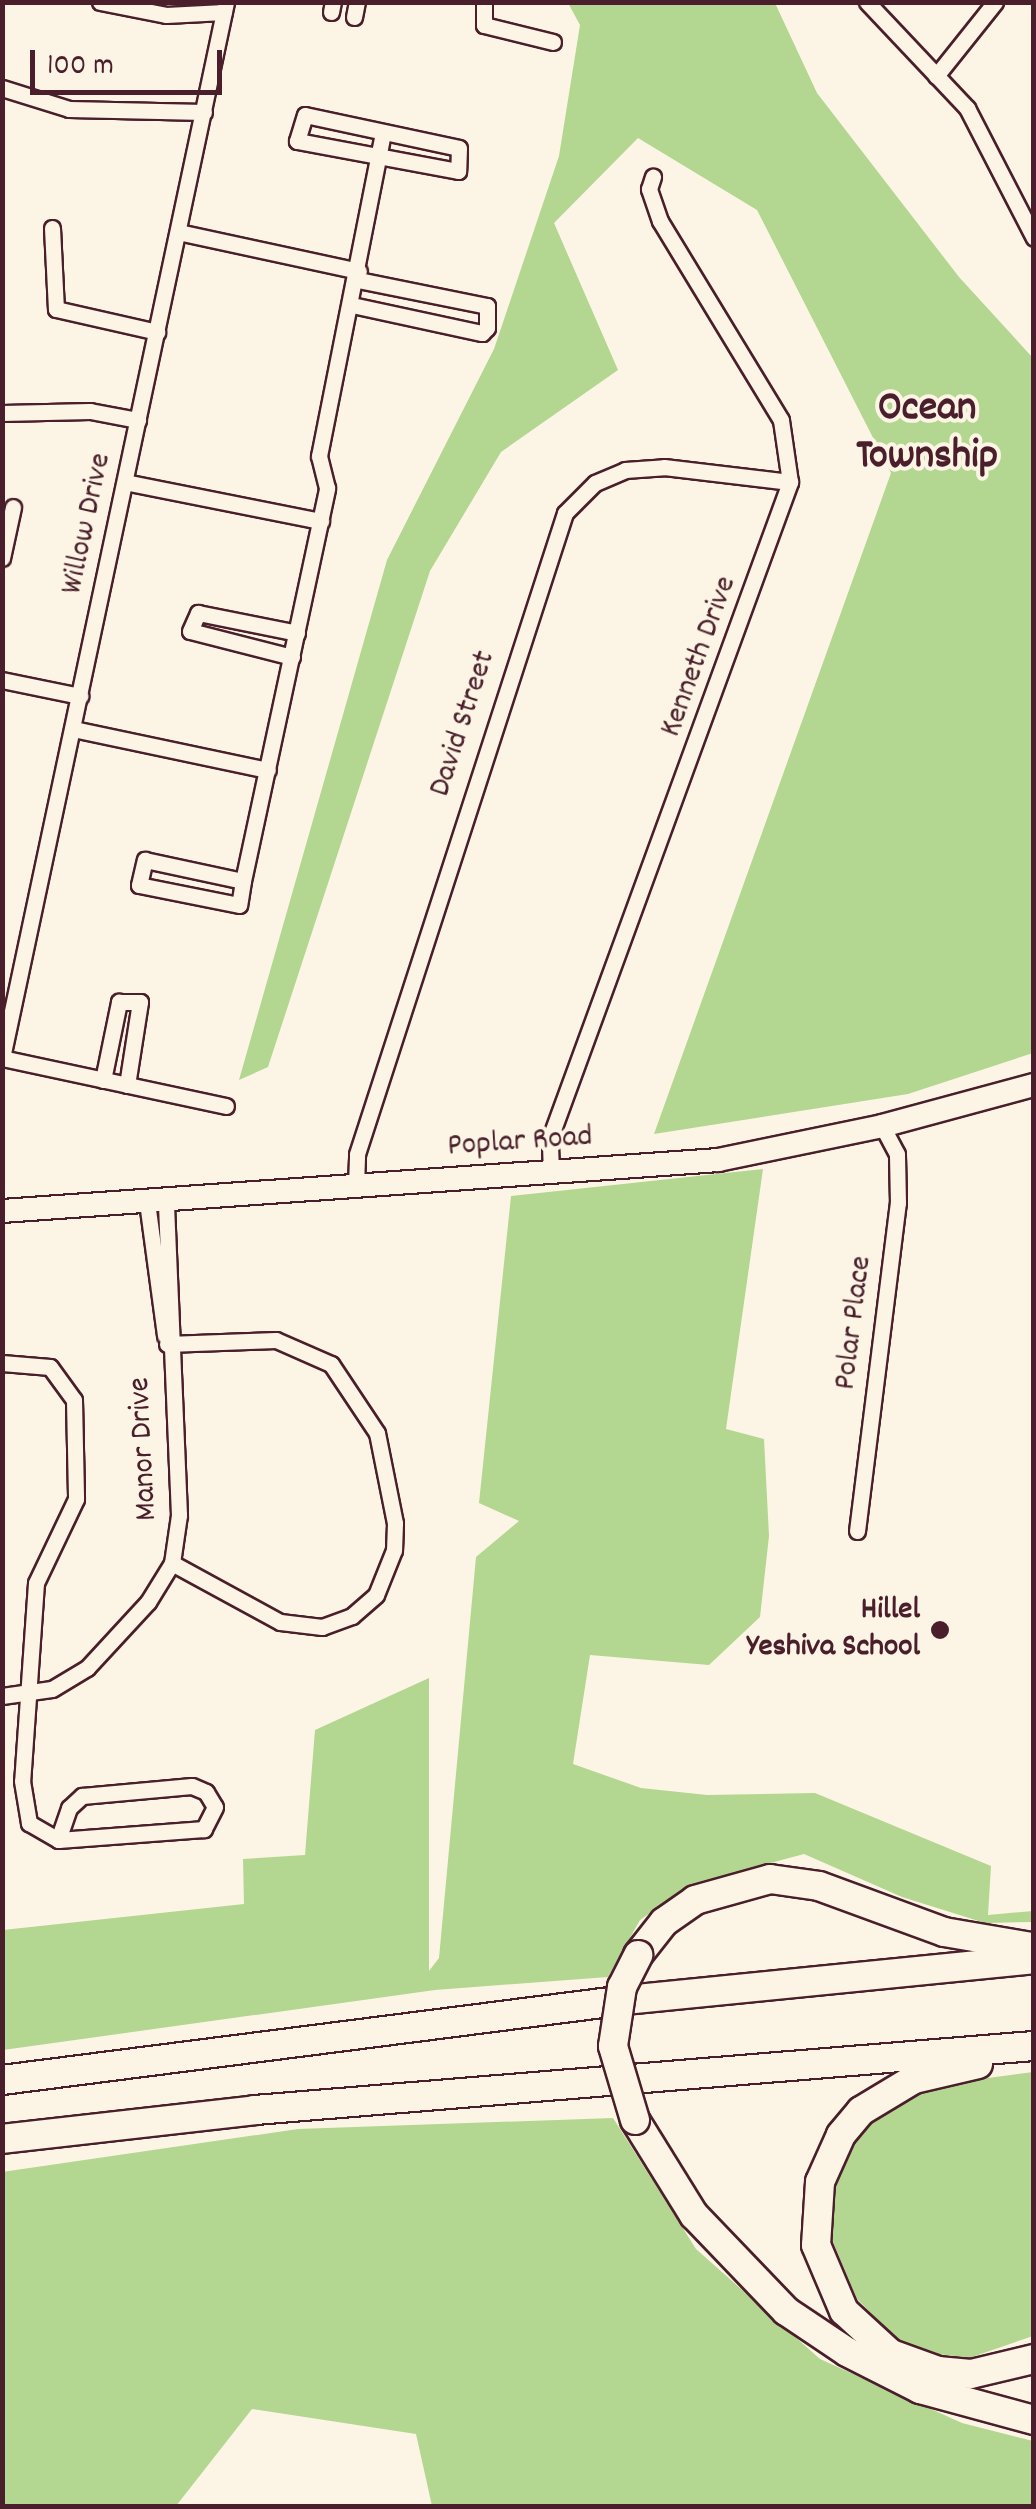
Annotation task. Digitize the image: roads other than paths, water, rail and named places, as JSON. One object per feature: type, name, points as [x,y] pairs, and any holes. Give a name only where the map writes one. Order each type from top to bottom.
[{"type":"highway","points":[[1034,1947],[944,1932],[819,1886],[770,1878],[695,1900],[664,1922],[638,1955],[622,1987],[614,2046],[635,2120],[694,2216],[786,2310],[847,2352],[920,2389],[1034,2420]]},
{"type":"highway","points":[[2,2080],[549,2008],[1034,1959]]},
{"type":"highway","points":[[2,2139],[290,2107],[1034,2046]]},
{"type":"highway","points":[[1034,2056],[914,2078],[868,2105],[828,2159],[814,2219],[833,2294],[856,2326],[891,2354],[938,2371],[971,2374],[1034,2360]]},
{"type":"street","points":[[100,2],[166,16],[225,7]]},
{"type":"street","points":[[484,2],[484,25],[553,42]]},
{"type":"street","points":[[867,2],[966,108],[1034,238]]},
{"type":"street","points":[[936,76],[995,2]]},
{"type":"street","name":"Willow Drive","points":[[2,1058],[225,7]]},
{"type":"street","points":[[2,88],[69,109],[204,112]]},
{"type":"street","points":[[305,115],[383,132],[462,154],[454,173],[295,135],[305,115]]},
{"type":"street","points":[[243,881],[144,860],[136,879],[239,905],[320,521],[327,478],[319,456],[358,276],[383,132]]},
{"type":"street","name":"Kenneth Drive","points":[[551,1173],[550,1138],[790,482],[781,420],[660,221],[649,189],[653,177]]},
{"type":"street","points":[[52,228],[56,309],[156,332]]},
{"type":"street","points":[[178,232],[486,306],[488,328],[482,332],[352,306]]},
{"type":"street","points":[[2,413],[90,410],[138,420]]},
{"type":"street","name":"David Street","points":[[356,1186],[356,1154],[565,513],[595,483],[625,470],[664,467],[790,482]]},
{"type":"street","points":[[125,482],[320,521]]},
{"type":"street","points":[[2,558],[13,506]]},
{"type":"street","points":[[292,657],[190,631],[198,613],[297,633]]},
{"type":"street","points":[[2,680],[80,696]]},
{"type":"street","points":[[73,728],[268,770]]},
{"type":"street","points":[[103,1080],[119,1002],[140,1002],[126,1085]]},
{"type":"street","points":[[2,1058],[226,1106]]},
{"type":"street","name":"Poplar Road","points":[[2,1212],[718,1160],[882,1126],[1034,1084]]},
{"type":"street","name":"Polar Place","points":[[857,1531],[898,1204],[897,1154],[882,1126]]},
{"type":"street","name":"Manor Drive","points":[[2,1696],[52,1689],[87,1668],[148,1602],[172,1563],[179,1515],[167,1344],[172,1306],[156,1201]]},
{"type":"street","points":[[167,1344],[276,1340],[331,1364],[378,1433],[395,1524],[387,1575],[376,1595],[352,1616],[322,1626],[274,1620],[172,1563]]},
{"type":"street","points":[[2,1363],[50,1367],[74,1400],[76,1500],[36,1583],[26,1693],[22,1806],[28,1823],[58,1840],[196,1832],[210,1823],[214,1807],[206,1792],[192,1786],[89,1795],[69,1808],[58,1840]]},
{"type":"place","name":"Hillel Yeshiva School","points":[[940,1630]]},
{"type":"district","name":"Ocean Township","points":[[927,434]]}]
